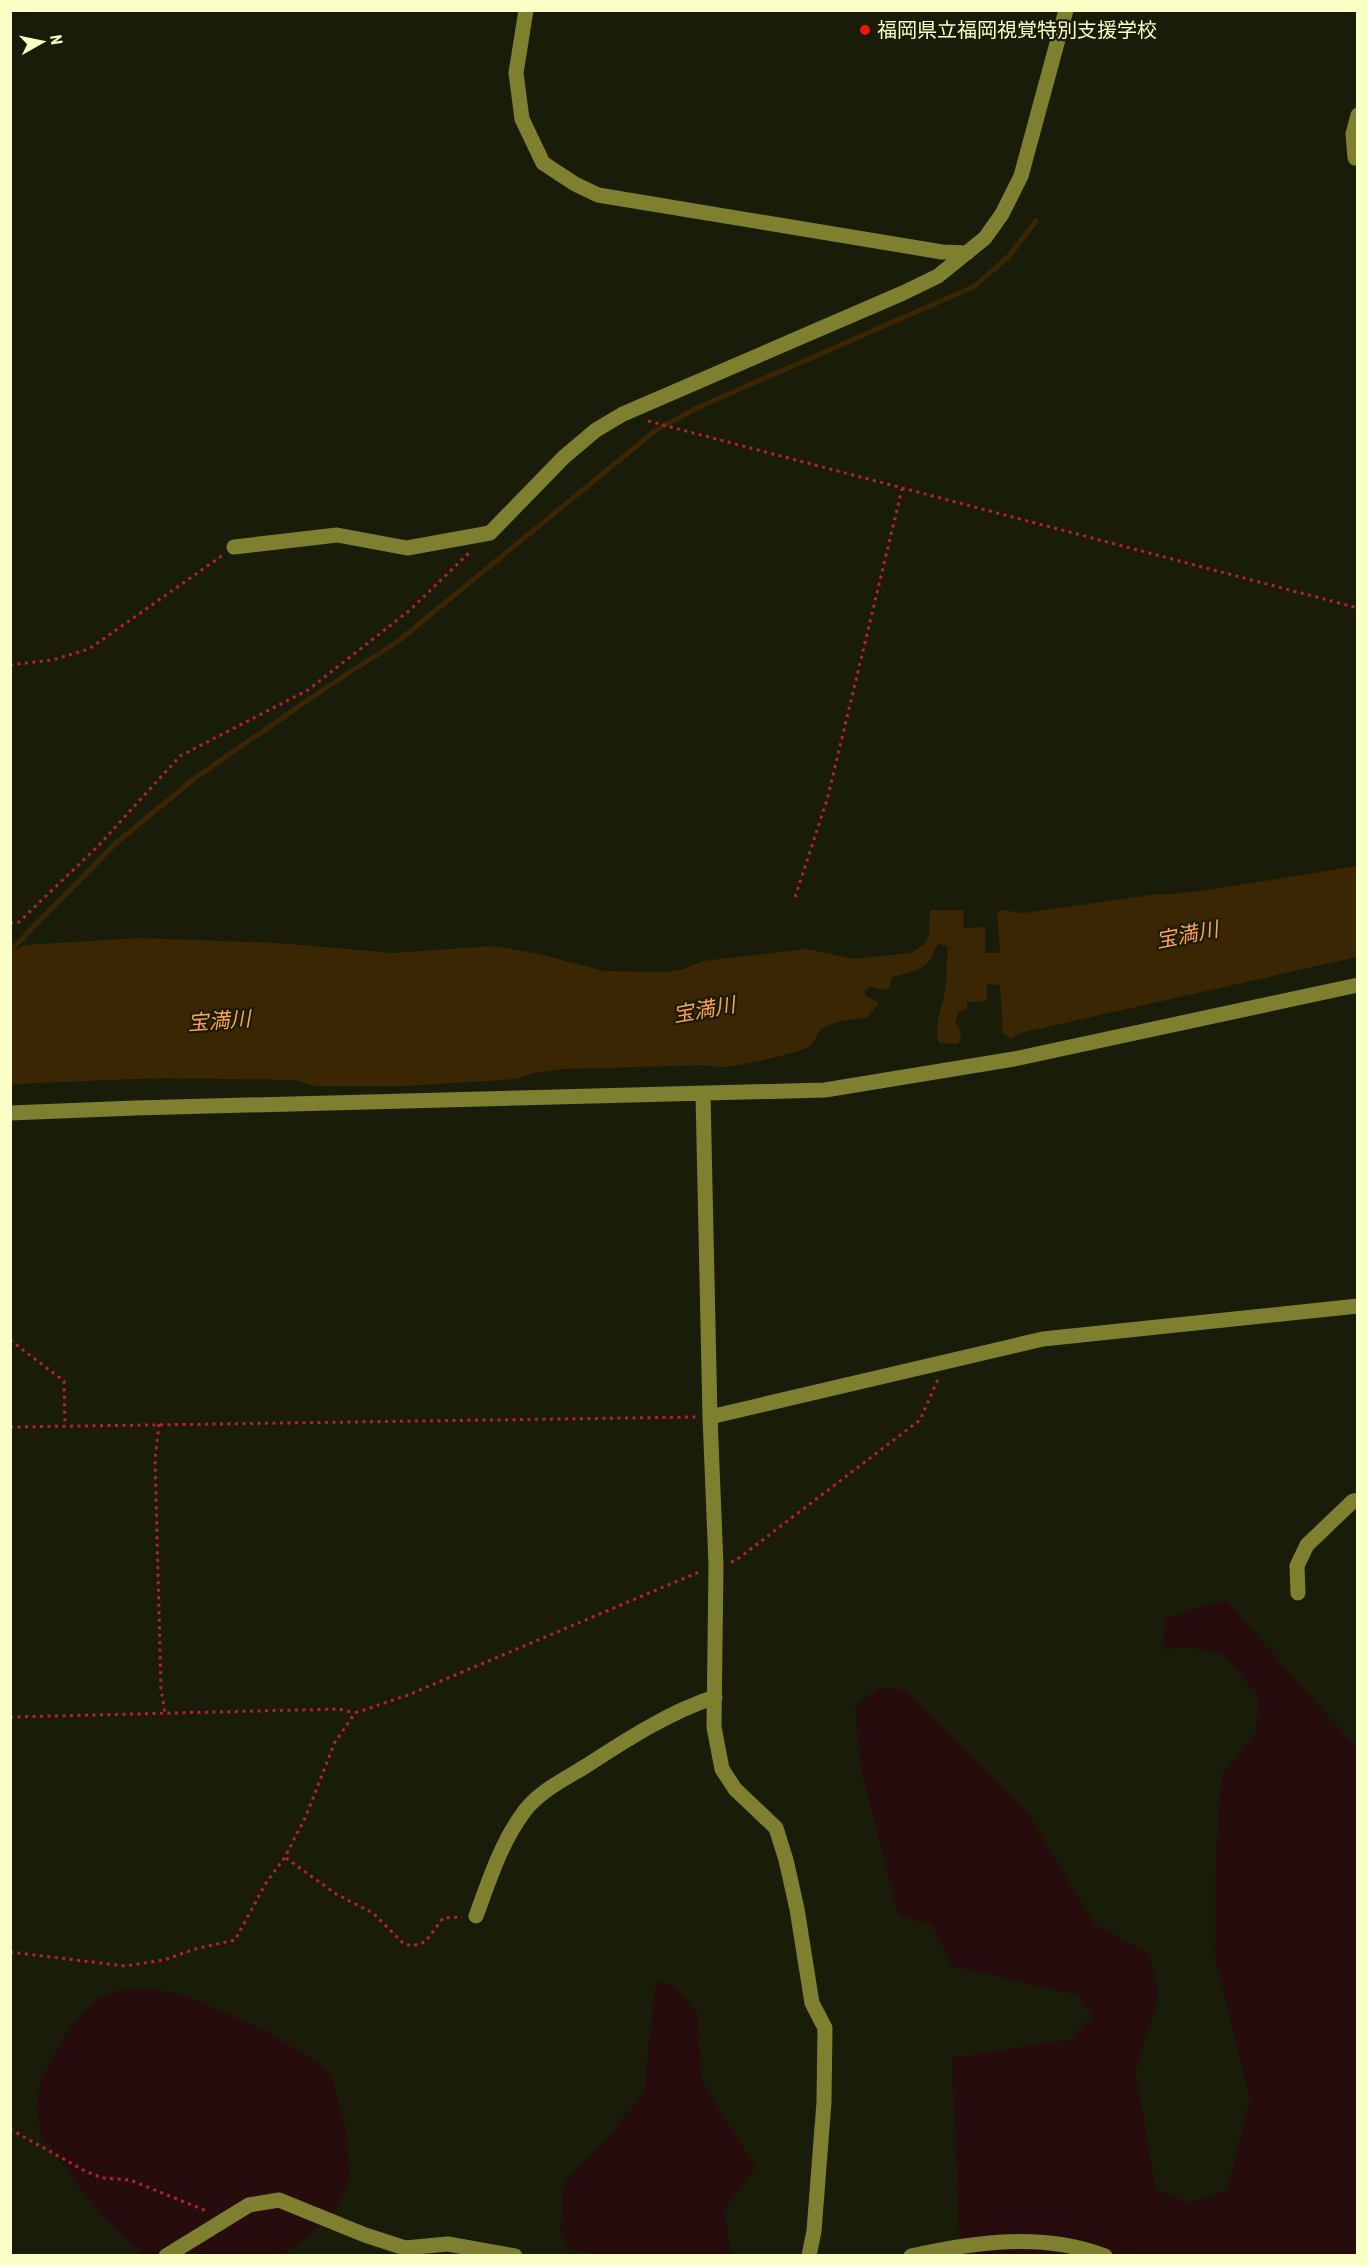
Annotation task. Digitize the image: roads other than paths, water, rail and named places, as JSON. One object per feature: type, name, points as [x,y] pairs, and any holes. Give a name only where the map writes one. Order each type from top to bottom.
[{"type":"street","points":[[526,10],[516,73],[522,119],[543,163],[575,184],[598,195],[931,250],[966,253]]},
{"type":"street","points":[[234,547],[337,536],[407,548],[490,533],[564,457],[596,430],[623,414],[938,276],[985,238],[1002,214],[1021,176],[1066,10]]},
{"type":"street","points":[[1358,115],[1353,134],[1355,158],[1358,158]]},
{"type":"street","points":[[10,1113],[825,1090],[1014,1059],[1358,985]]},
{"type":"street","points":[[703,1094],[710,1417],[716,1565],[714,1727],[722,1769],[735,1789],[776,1828],[797,1909],[812,2002],[825,2028],[824,2102],[814,2231],[809,2256]]},
{"type":"street","points":[[710,1417],[1043,1339],[1358,1306]]},
{"type":"street","points":[[1298,1593],[1297,1566],[1307,1545],[1353,1501],[1358,1500]]},
{"type":"street","points":[[476,1916],[502,1847],[522,1814],[540,1794],[636,1734],[700,1702],[715,1697]]},
{"type":"street","points":[[166,2256],[249,2205],[279,2200],[365,2235],[405,2248],[448,2244],[515,2256]]},
{"type":"street","points":[[911,2256],[982,2242],[1038,2241],[1083,2247],[1105,2256]]},
{"type":"water","name":"宝満川","points":[[1357,866],[1357,957],[1020,1033],[1010,1039],[1003,1033],[1000,985],[987,984],[987,1001],[967,1002],[967,1008],[959,1012],[955,1022],[960,1031],[961,1040],[957,1044],[939,1043],[937,1023],[946,986],[948,948],[946,945],[939,944],[929,961],[921,968],[892,977],[890,988],[882,990],[871,987],[865,991],[866,997],[874,999],[879,1004],[867,1017],[842,1021],[823,1028],[813,1042],[802,1050],[729,1066],[565,1069],[533,1073],[517,1079],[404,1086],[315,1086],[296,1080],[162,1078],[11,1084],[11,952],[26,945],[139,938],[277,943],[394,953],[493,946],[535,953],[604,971],[666,972],[683,969],[703,961],[807,949],[854,959],[911,953],[924,944],[929,935],[930,910],[963,910],[964,928],[985,927],[985,953],[1000,953],[997,912],[1000,910],[1024,913],[1158,894],[1221,888]]},
{"type":"waterway","points":[[10,951],[116,843],[195,778],[397,642],[656,430],[697,408],[975,286],[1009,256],[1036,221]]},
{"type":"place","name":"福岡県立福岡視覚特別支援学校","points":[[865,30]]}]
